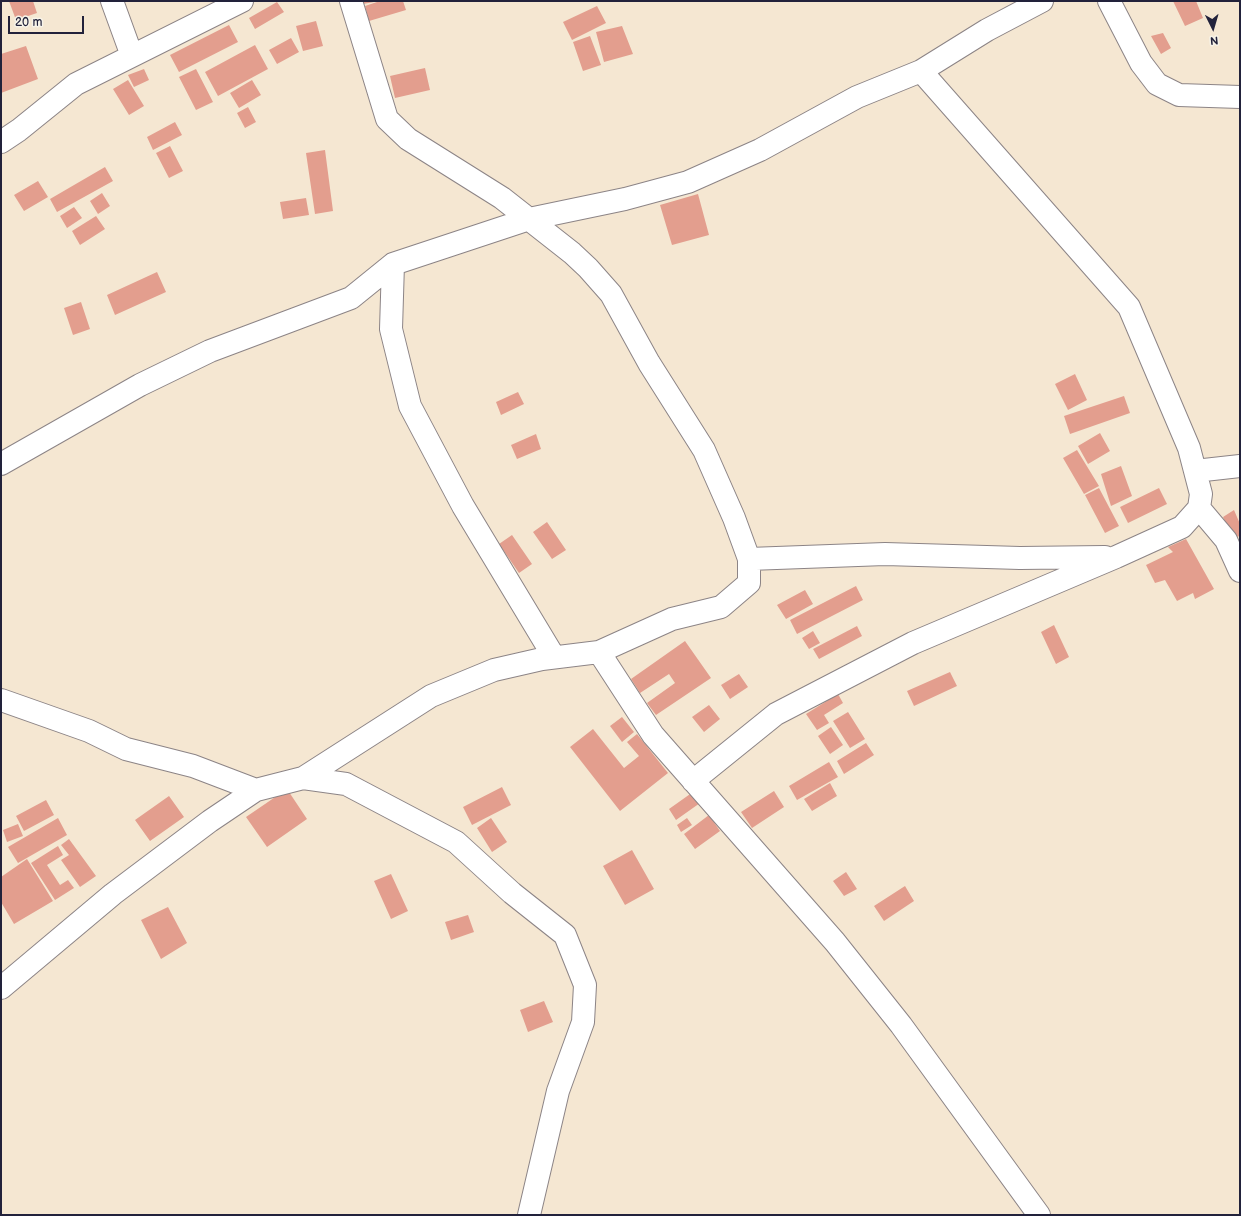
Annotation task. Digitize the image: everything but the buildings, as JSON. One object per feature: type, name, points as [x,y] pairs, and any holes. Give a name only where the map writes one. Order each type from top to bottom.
[{"type":"street","points":[[112,1],[132,56]]},
{"type":"street","points":[[1,142],[19,130],[76,84],[242,1]]},
{"type":"street","points":[[1,988],[113,894],[210,821],[256,790],[303,778],[431,696],[494,670],[554,657],[599,652],[672,619],[721,607],[749,583],[749,559],[734,518],[704,450],[649,363],[611,294],[588,268],[572,253],[529,219],[502,198],[408,139],[387,119],[350,1]]},
{"type":"street","points":[[1,464],[140,385],[210,351],[351,298],[393,264],[529,219],[625,200],[688,182],[760,150],[857,97],[921,71],[987,30],[1042,1]]},
{"type":"street","points":[[1109,1],[1141,63],[1157,84],[1179,95],[1240,97]]},
{"type":"street","points":[[694,781],[782,710],[913,643],[1116,557],[1182,527],[1199,508],[1201,494],[1189,448],[1129,307],[921,71]]},
{"type":"street","points":[[393,264],[391,329],[410,406],[463,506],[554,657]]},
{"type":"street","points":[[1195,471],[1240,466]]},
{"type":"street","points":[[1199,508],[1226,540],[1240,571]]},
{"type":"street","points":[[749,559],[885,554],[1020,558],[1116,557]]},
{"type":"street","points":[[599,652],[653,735],[835,942],[901,1025],[1039,1215]]},
{"type":"street","points":[[1,700],[89,731],[126,749],[193,766],[256,790]]},
{"type":"street","points":[[303,778],[346,784],[456,842],[512,893],[565,935],[585,984],[583,1022],[558,1091],[529,1215]]}]
